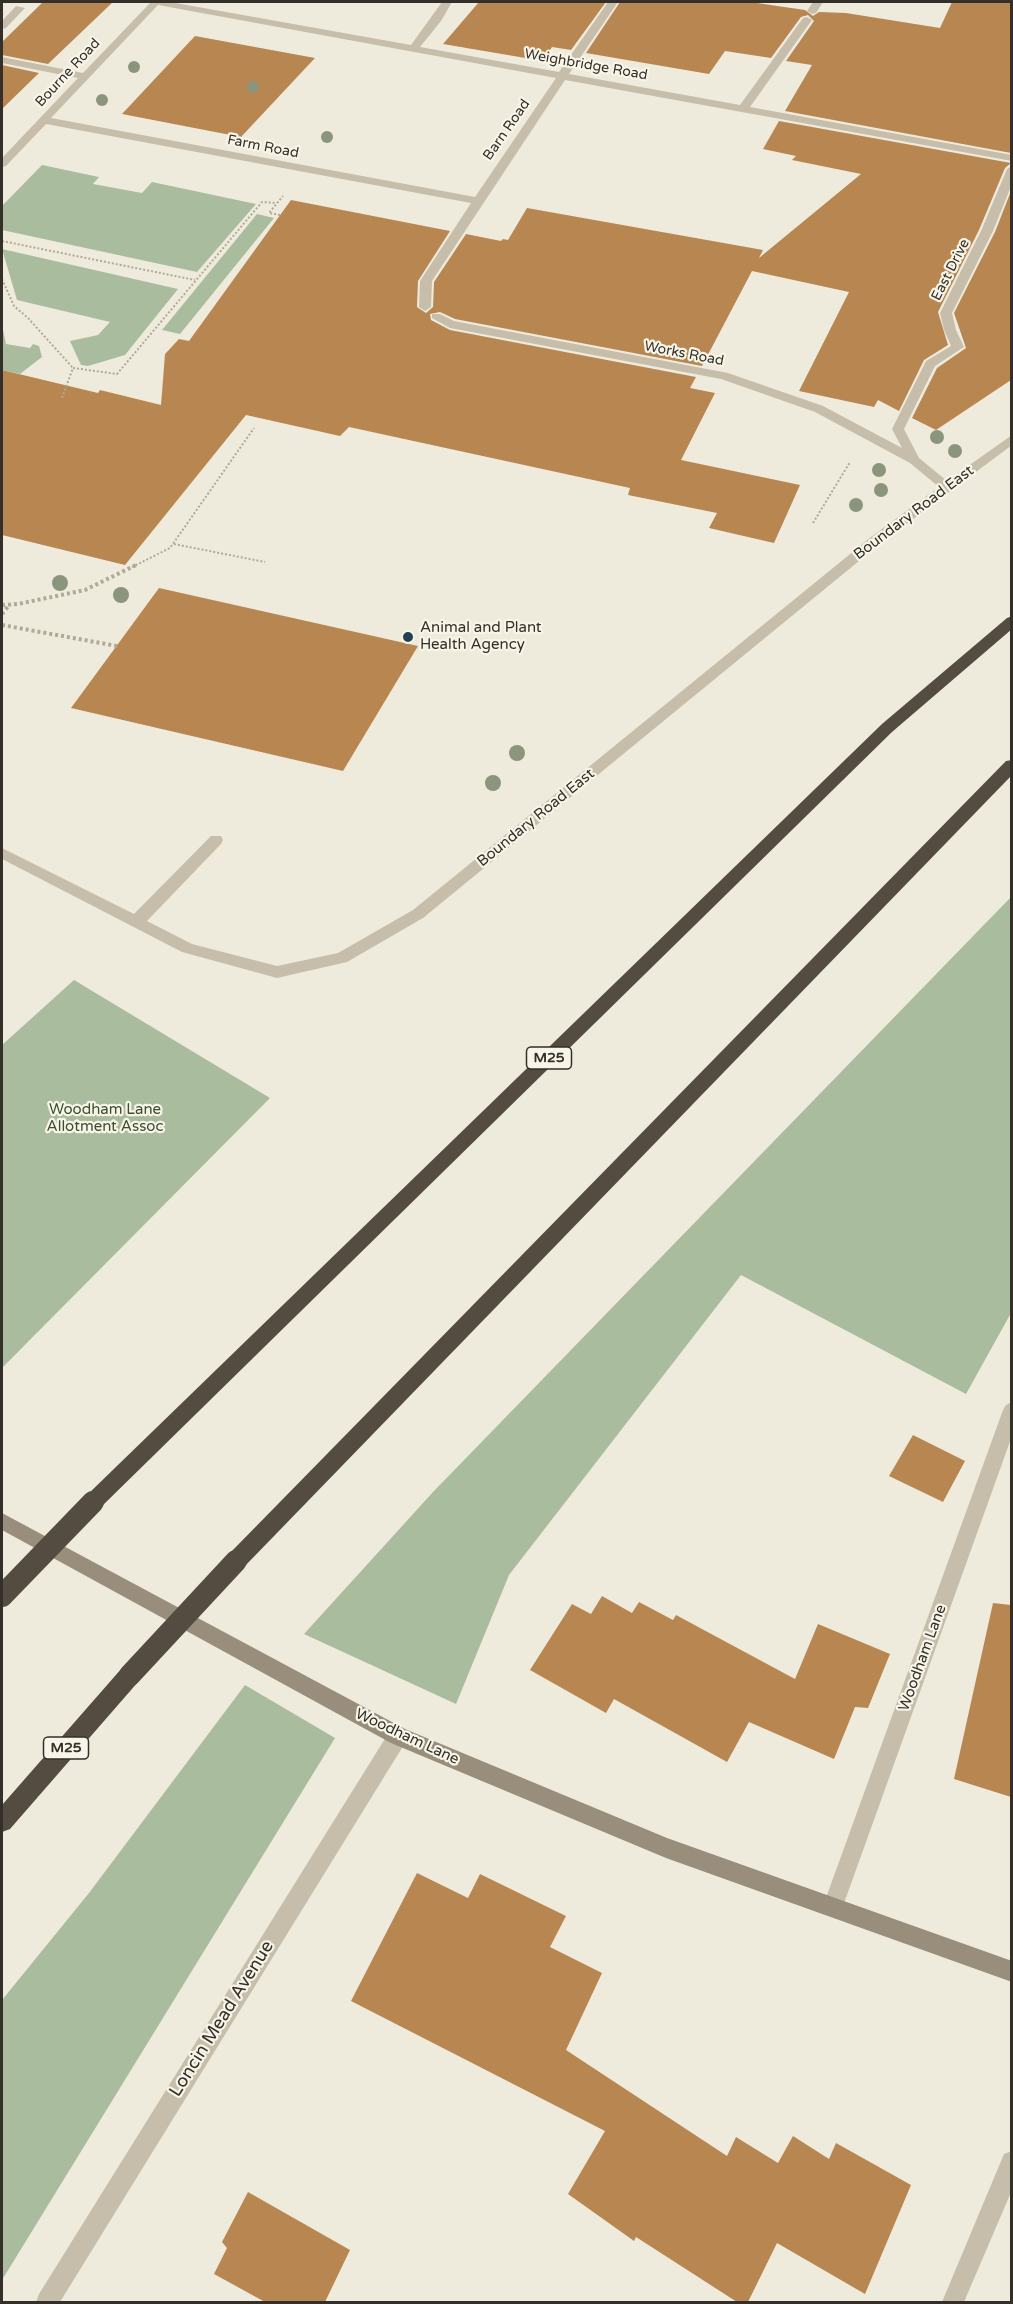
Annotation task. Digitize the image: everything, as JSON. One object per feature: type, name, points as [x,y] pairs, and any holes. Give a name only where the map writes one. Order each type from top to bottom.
[{"type":"highway","name":"M25","points":[[2,1596],[93,1502],[887,728],[1011,621]]},
{"type":"highway","name":"M25","points":[[2,1821],[130,1675],[236,1561],[1011,765]]},
{"type":"main road","name":"Woodham Lane","points":[[2,1521],[398,1736],[666,1848],[833,1906],[1011,1972]]},
{"type":"street","name":"Weighbridge Road","points":[[156,2],[1011,159]]},
{"type":"street","name":"Bourne Road","points":[[2,164],[156,2]]},
{"type":"street","points":[[413,49],[437,19],[447,2]]},
{"type":"street","name":"Barn Road","points":[[477,201],[613,2]]},
{"type":"street","points":[[743,109],[811,7]]},
{"type":"street","points":[[2,26],[20,8]]},
{"type":"street","points":[[2,60],[85,76]]},
{"type":"street","name":"Farm Road","points":[[44,120],[477,201]]},
{"type":"street","name":"East Drive","points":[[947,487],[914,460],[898,429],[930,364],[958,347],[950,330],[946,313],[987,231],[1011,170]]},
{"type":"street","points":[[425,307],[426,281],[477,201]]},
{"type":"street","name":"Works Road","points":[[436,316],[450,324],[724,376],[819,410],[914,460]]},
{"type":"street","name":"Boundary Road East","points":[[2,853],[187,948],[277,972],[342,958],[418,914],[799,602],[1011,439]]},
{"type":"street","points":[[136,922],[216,840]]},
{"type":"street","name":"Woodham Lane","points":[[833,1906],[1011,1410]]},
{"type":"street","name":"Loncin Mead Avenue","points":[[47,2302],[398,1736]]},
{"type":"street","points":[[953,2302],[1011,2162]]},
{"type":"path","points":[[2,279],[14,306],[73,368],[117,374],[262,202],[276,203]]},
{"type":"path","points":[[2,241],[195,280]]},
{"type":"path","points":[[62,398],[73,368]]},
{"type":"path","points":[[2,605],[85,590],[170,548],[254,428]]},
{"type":"path","points":[[174,544],[265,562]]},
{"type":"path","points":[[2,614],[10,604]]},
{"type":"path","points":[[2,625],[117,646]]},
{"type":"green space","points":[[42,165],[99,177],[93,184],[142,193],[152,182],[256,204],[197,272],[2,230],[2,206]]},
{"type":"green space","points":[[257,214],[274,218],[180,334],[162,330]]},
{"type":"green space","points":[[2,249],[178,289],[125,355],[88,366],[81,365],[70,341],[98,335],[110,322],[17,300]]},
{"type":"green space","points":[[2,325],[6,344],[30,348],[33,344],[39,346],[42,357],[20,374],[2,370]]},
{"type":"green space","points":[[1011,897],[1011,1313],[966,1394],[741,1275],[509,1575],[456,1704],[304,1634],[433,1492]]},
{"type":"green space","name":"Woodham Lane Allotment Assoc","points":[[74,980],[270,1098],[2,1368],[2,1045]]},
{"type":"green space","points":[[245,1685],[335,1738],[2,2280],[2,2000],[89,1893]]},
{"type":"building","points":[[43,2],[113,2],[48,64],[2,55],[2,42]]},
{"type":"building","points":[[479,2],[606,2],[571,50],[552,47],[543,61],[443,44]]},
{"type":"building","points":[[620,2],[750,2],[805,10],[813,16],[819,12],[846,13],[940,28],[952,2],[1011,2],[1011,153],[785,111],[812,65],[786,61],[814,21],[808,15],[801,17],[771,58],[725,51],[709,74],[586,53]]},
{"type":"building","points":[[195,36],[315,58],[241,137],[122,114]]},
{"type":"building","points":[[2,65],[39,73],[2,109]]},
{"type":"building","points":[[779,121],[1011,163],[1005,168],[979,230],[938,312],[948,345],[924,360],[899,411],[878,400],[874,407],[799,391],[849,292],[752,271],[702,366],[455,319],[440,312],[430,314],[431,320],[450,330],[696,377],[690,388],[715,393],[681,460],[800,485],[774,543],[709,528],[717,513],[628,495],[630,488],[349,427],[340,436],[246,415],[125,565],[2,535],[2,370],[98,393],[100,390],[161,405],[165,354],[179,339],[189,341],[291,200],[450,231],[418,281],[417,307],[426,313],[433,307],[434,282],[466,234],[501,241],[508,240],[527,208],[763,250],[759,258],[861,174],[792,160],[796,156],[763,149]]},
{"type":"building","points":[[1011,191],[1011,380],[936,430],[912,418],[937,368],[966,348],[954,313],[995,232]]},
{"type":"building","points":[[159,588],[418,646],[343,771],[71,708]]},
{"type":"building","points":[[913,1435],[965,1461],[943,1502],[889,1476]]},
{"type":"building","points":[[602,1596],[632,1613],[639,1602],[673,1620],[676,1615],[795,1679],[818,1624],[890,1654],[868,1708],[855,1707],[834,1759],[749,1722],[727,1762],[614,1699],[606,1713],[530,1670],[572,1604],[591,1614]]},
{"type":"building","points":[[993,1603],[1011,1605],[1011,1797],[954,1779]]},
{"type":"building","points":[[417,1873],[468,1898],[480,1874],[566,1916],[550,1947],[602,1973],[566,2050],[727,2156],[736,2137],[778,2163],[793,2136],[829,2159],[836,2143],[911,2185],[865,2294],[777,2243],[748,2302],[737,2302],[636,2237],[634,2241],[568,2194],[605,2131],[351,2001]]},
{"type":"building","points":[[248,2192],[350,2250],[325,2302],[265,2302],[214,2274],[227,2248],[222,2242]]},
{"type":"place","name":"Animal and Plant Health Agency","points":[[408,637]]}]
